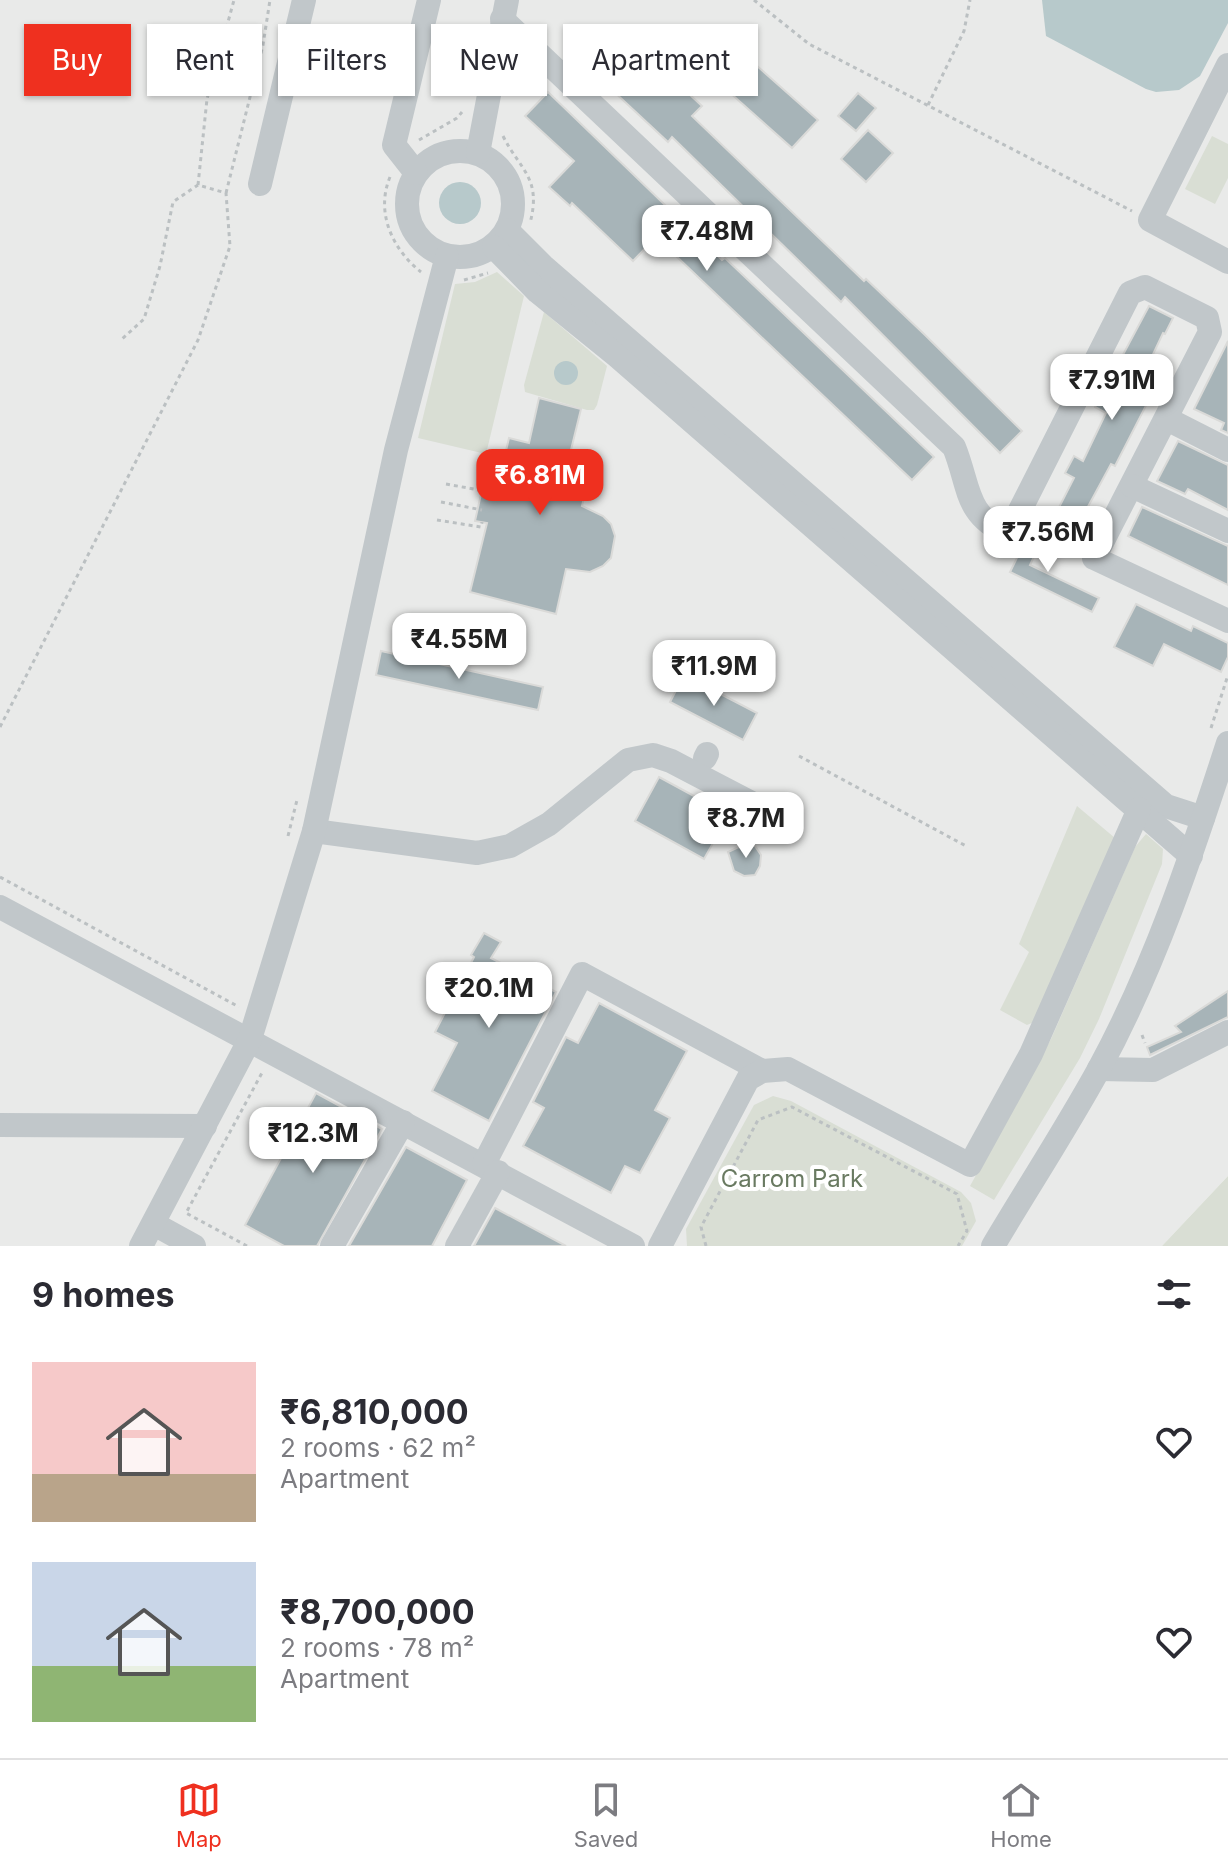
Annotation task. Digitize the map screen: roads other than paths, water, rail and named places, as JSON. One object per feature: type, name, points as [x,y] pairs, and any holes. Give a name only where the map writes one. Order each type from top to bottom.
[{"type":"lane","points":[[260,184],[304,0]]},
{"type":"lane","points":[[429,0],[394,145],[409,165],[406,206],[410,223],[425,244],[450,268]]},
{"type":"lane","points":[[478,153],[504,10]]},
{"type":"lane","points":[[504,10],[954,447],[971,503],[978,515],[993,528],[1008,534],[1130,293],[1145,287],[1207,318],[1210,332],[1094,558],[1228,621]]},
{"type":"lane","points":[[1228,65],[1150,220],[1228,262]]},
{"type":"lane","points":[[409,165],[444,153],[461,151],[478,153],[491,160],[509,182],[514,195],[507,243],[538,292],[617,356],[1191,856]]},
{"type":"lane","points":[[141,1246],[250,1039],[314,831],[396,450],[450,268],[507,243]]},
{"type":"lane","points":[[507,243],[555,277],[1166,806],[1203,818]]},
{"type":"lane","points":[[1167,419],[1228,450]]},
{"type":"lane","points":[[1132,486],[1228,531]]},
{"type":"lane","points":[[993,1246],[1097,1084],[1191,856],[1203,818],[1219,737]]},
{"type":"lane","points":[[314,831],[477,853],[510,846],[549,824],[628,760],[653,755],[671,761],[757,806]]},
{"type":"lane","points":[[660,1246],[748,1079],[762,1071],[788,1069],[970,1165],[1031,1054],[1139,809]]},
{"type":"lane","points":[[0,907],[491,1168],[595,1238],[633,1246]]},
{"type":"lane","points":[[457,1246],[582,974],[762,1071]]},
{"type":"lane","points":[[1097,1084],[1153,1070],[1228,1032]]},
{"type":"lane","points":[[332,1246],[403,1122]]},
{"type":"lane","points":[[0,1125],[205,1126]]},
{"type":"lane","points":[[154,1224],[194,1246]]},
{"type":"park label","name":"Carrom Park","points":[[792,1178]]}]
